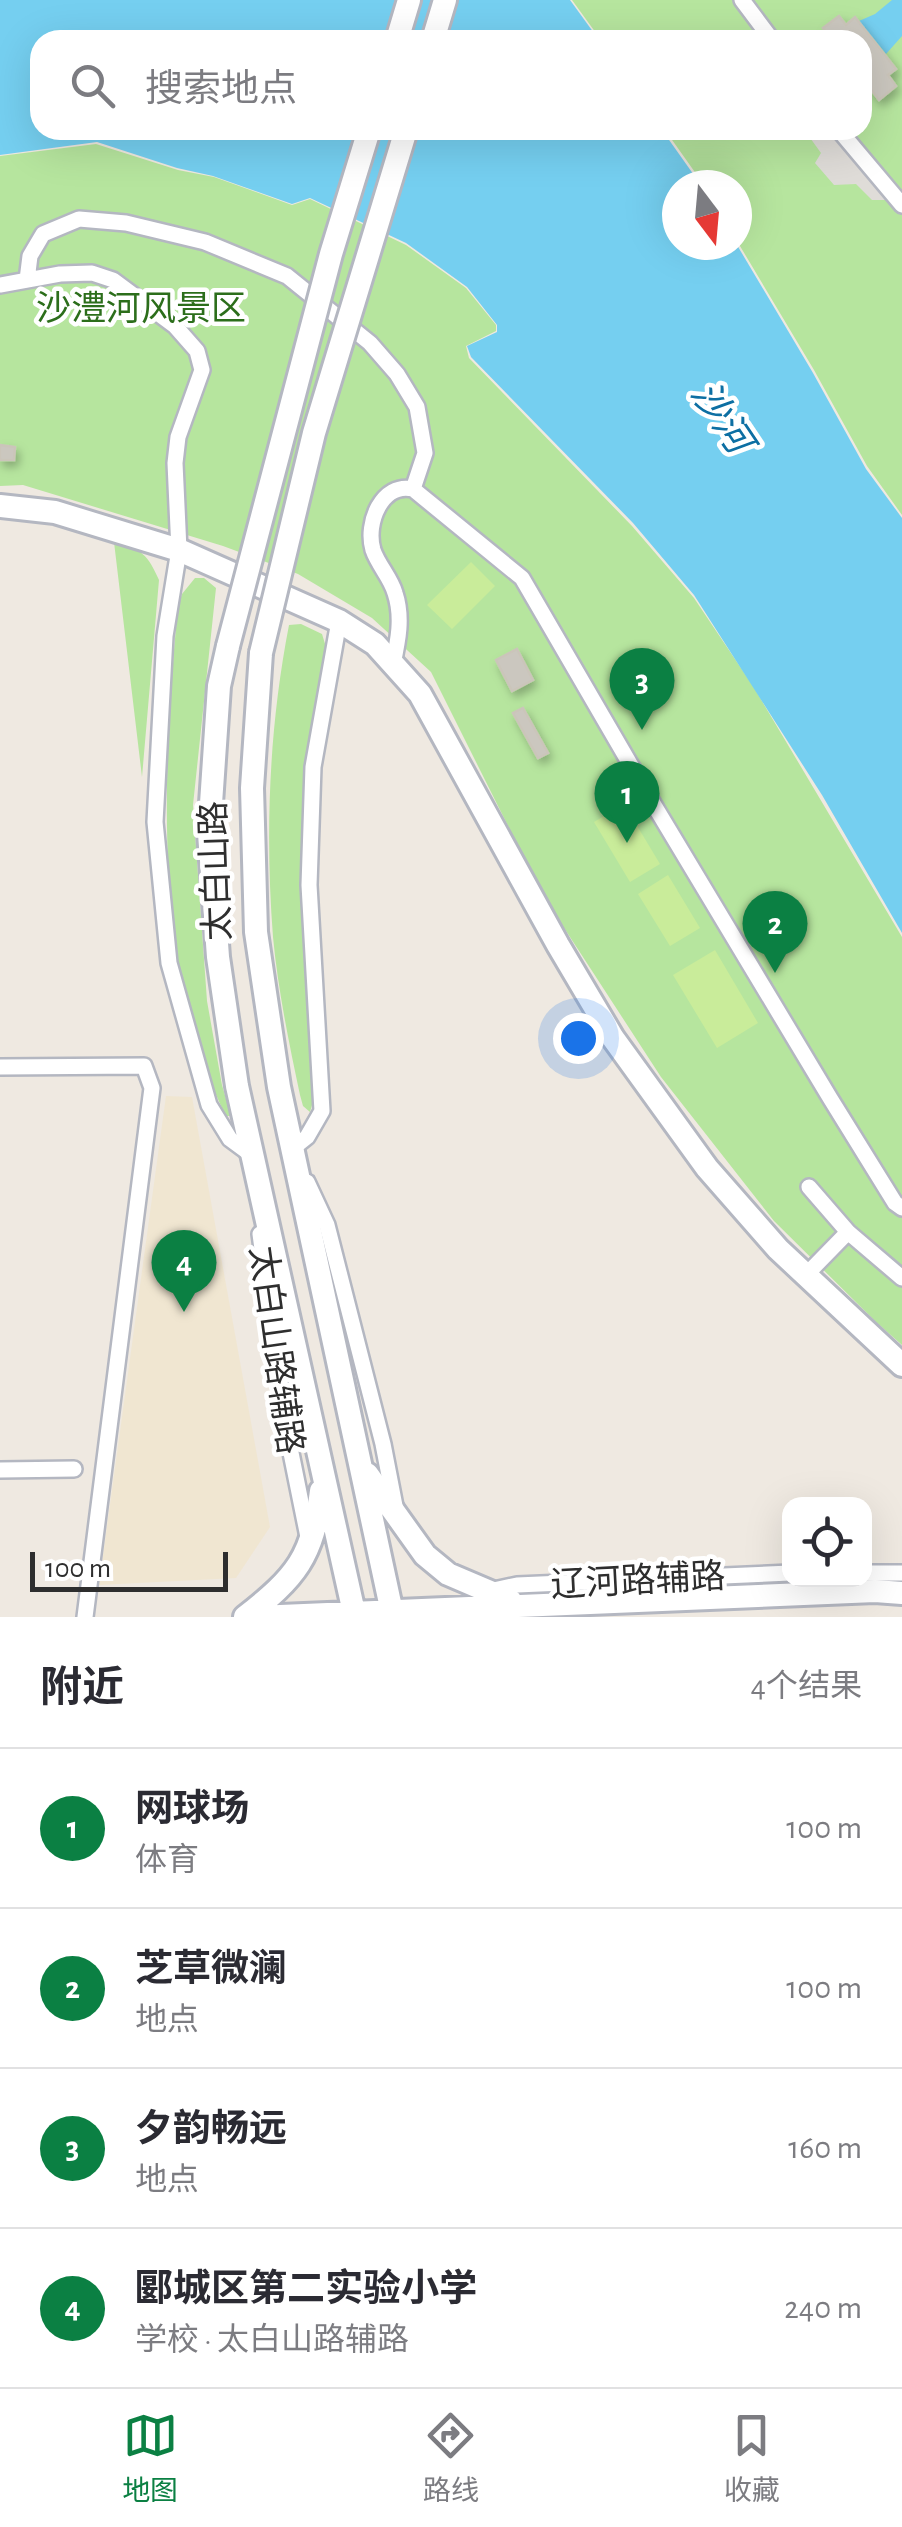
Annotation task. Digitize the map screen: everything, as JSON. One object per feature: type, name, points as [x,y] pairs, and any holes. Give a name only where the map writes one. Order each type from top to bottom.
[{"type":"main road","points":[[400,30],[409,0]]},
{"type":"main road","points":[[436,30],[445,0]]},
{"type":"main road","name":"太白山路","points":[[355,1614],[238,1086],[218,958],[209,834],[219,686],[228,646],[331,254],[366,140]]},
{"type":"main road","name":"太白山路","points":[[392,1614],[279,1088],[256,932],[252,788],[261,652],[314,432],[403,140]]},
{"type":"main road","points":[[0,506],[55,512],[179,550],[339,620],[375,644],[420,694],[613,1038],[707,1168],[778,1249],[902,1365]]},
{"type":"main road","points":[[358,1460],[425,1555],[448,1574],[487,1592],[508,1611]]},
{"type":"main road","points":[[244,1617],[272,1596],[300,1565],[316,1528],[323,1473]]},
{"type":"main road","points":[[257,1617],[508,1611],[875,1591],[902,1594]]},
{"type":"street","points":[[742,0],[764,30]]},
{"type":"street","points":[[847,140],[902,205]]},
{"type":"street","points":[[28,280],[30,256],[44,234],[79,220],[126,223],[205,242],[288,276],[370,344],[397,374],[416,407],[424,453],[413,489]]},
{"type":"street","points":[[0,285],[60,274],[92,274],[113,280],[175,326],[197,351],[202,370],[178,437],[174,463],[179,550],[165,636],[155,822],[169,963],[209,1104],[230,1138],[253,1156]]},
{"type":"street","points":[[394,664],[400,628],[395,593],[373,549],[372,526],[380,502],[402,486],[413,489],[522,578],[820,1083],[895,1203],[902,1208]]},
{"type":"street","points":[[292,1149],[307,1137],[322,1110],[309,885],[311,806],[313,767],[339,620]]},
{"type":"street","points":[[0,1067],[144,1066],[152,1088],[85,1617]]},
{"type":"street","name":"太白山路辅路","points":[[292,1149],[327,1225],[383,1444],[398,1520]]},
{"type":"street","name":"太白山路辅路","points":[[253,1156],[287,1433],[310,1543]]},
{"type":"street","points":[[810,1188],[848,1232],[902,1278]]},
{"type":"street","points":[[806,1275],[848,1232]]},
{"type":"street","points":[[0,1470],[74,1469]]},
{"type":"street","name":"辽河路辅路","points":[[487,1592],[517,1586],[782,1573]]},
{"type":"street","points":[[872,1573],[902,1573]]},
{"type":"shaded area","points":[[812,140],[838,140],[889,200],[872,200],[856,184],[834,185],[815,163],[821,153]]},
{"type":"shaded area","points":[[166,1096],[192,1097],[270,1527],[236,1578],[99,1585]]},
{"type":"green space","points":[[572,0],[902,0],[902,515],[867,466],[748,260],[752,260],[752,170],[693,170],[672,140],[872,140],[872,30],[594,30]]},
{"type":"green space","name":"沙澧河风景区","points":[[96,144],[214,177],[292,205],[310,199],[406,245],[466,288],[496,325],[496,331],[466,346],[469,358],[632,526],[694,598],[753,686],[902,937],[902,1345],[774,1221],[661,1077],[542,894],[431,672],[372,618],[298,574],[223,546],[23,485],[0,486],[0,156]]},
{"type":"green space","points":[[114,542],[142,554],[159,580],[142,777]]},
{"type":"green space","points":[[471,562],[495,586],[452,629],[427,605]]},
{"type":"green space","points":[[195,578],[204,578],[216,588],[193,805],[207,1001],[231,1116],[226,1116],[208,1074],[177,958],[168,862],[167,777],[178,606]]},
{"type":"green space","points":[[301,624],[322,634],[326,647],[304,774],[303,936],[314,1098],[310,1112],[300,1095],[281,997],[269,858],[277,702],[289,625]]},
{"type":"green space","points":[[624,804],[660,864],[630,882],[594,822]]},
{"type":"green space","points":[[668,875],[700,928],[670,946],[638,894]]},
{"type":"green space","points":[[715,950],[758,1023],[717,1048],[673,975]]},
{"type":"water","name":"沙河","points":[[0,0],[570,0],[592,30],[30,30],[30,140],[669,140],[690,170],[662,170],[662,260],[746,260],[866,469],[902,518],[902,933],[822,795],[694,595],[633,523],[471,357],[467,346],[497,332],[497,325],[467,287],[406,243],[310,198],[292,204],[97,142],[0,155]]},
{"type":"water","points":[[892,0],[902,0],[902,36],[886,54],[872,37],[872,30],[866,30],[859,21]]},
{"type":"building","points":[[839,16],[846,25],[855,17],[865,30],[824,30]]},
{"type":"building","points":[[872,39],[896,69],[888,75],[896,86],[879,100],[872,91]]},
{"type":"building","points":[[0,445],[15,447],[14,460],[0,460]]},
{"type":"building","points":[[517,649],[533,680],[512,691],[496,660]]},
{"type":"building","points":[[523,708],[548,753],[538,758],[513,713]]},
{"type":"place","name":"夕韵畅远","points":[[642,730]]},
{"type":"place","name":"网球场","points":[[627,843]]},
{"type":"place","name":"芝草微澜","points":[[775,973]]},
{"type":"place","name":"郾城区第二实验小学","points":[[184,1312]]}]
